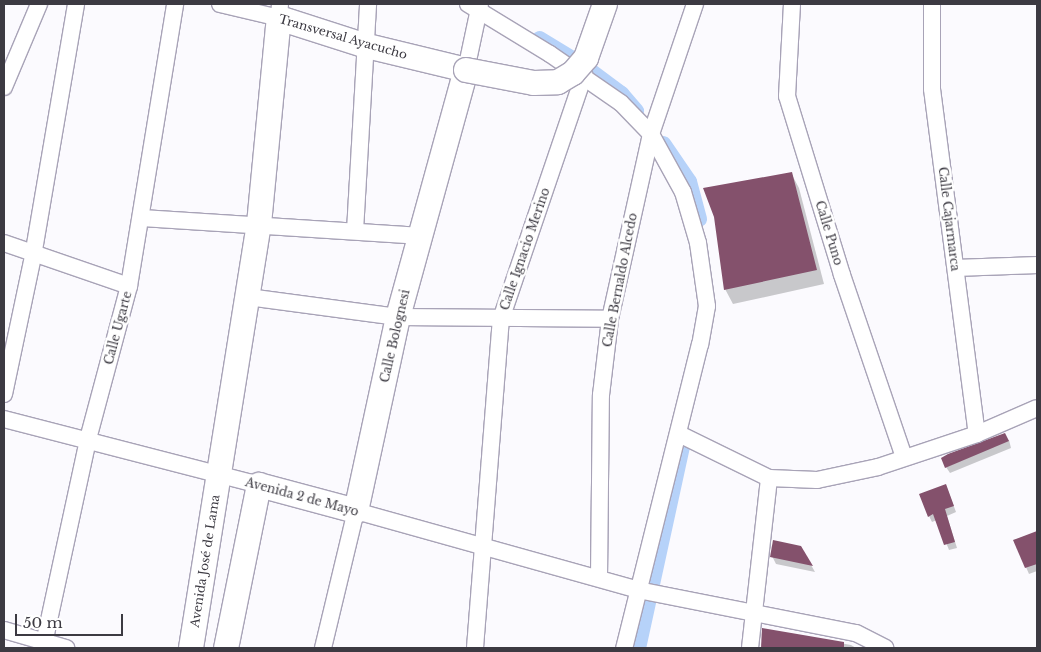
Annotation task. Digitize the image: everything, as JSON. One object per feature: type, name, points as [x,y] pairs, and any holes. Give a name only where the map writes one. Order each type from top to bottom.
[{"type":"main road","name":"Transversal Ayacucho","points":[[280,11],[363,45],[466,70],[534,83],[558,82],[573,73],[586,58],[605,4]]},
{"type":"main road","name":"Avenida José de Lama","points":[[191,648],[259,224],[280,11]]},
{"type":"main road","name":"Calle Bolognesi","points":[[356,511],[398,317],[466,70]]},
{"type":"main road","name":"Avenida 2 de Mayo","points":[[259,485],[356,511]]},
{"type":"main road","points":[[226,648],[259,485]]},
{"type":"street","points":[[4,87],[39,4]]},
{"type":"street","points":[[4,394],[34,256],[76,4]]},
{"type":"street","name":"Calle Ugarte","points":[[44,645],[88,439],[129,286],[142,218],[174,4]]},
{"type":"street","name":"Transversal Ayacucho","points":[[220,4],[280,11]]},
{"type":"street","points":[[355,231],[363,45],[368,4]]},
{"type":"street","name":"Calle Bernaldo Alcedo","points":[[599,578],[601,395],[610,319],[651,134],[694,4]]},
{"type":"street","name":"Calle Puno","points":[[792,4],[787,96],[842,275],[904,456]]},
{"type":"street","name":"Calle Cajarmarca","points":[[932,4],[932,89],[977,434]]},
{"type":"street","points":[[475,11],[584,75],[621,102],[651,134],[683,192],[698,243],[707,306],[678,434],[624,648]]},
{"type":"street","name":"Calle Bolognesi","points":[[466,70],[475,11]]},
{"type":"street","name":"Calle Ignacio Merino","points":[[475,648],[485,547],[501,319],[584,75]]},
{"type":"street","points":[[142,218],[259,224],[421,236]]},
{"type":"street","points":[[4,243],[34,256],[129,286]]},
{"type":"street","points":[[956,268],[1037,265]]},
{"type":"street","points":[[248,297],[398,317],[610,319]]},
{"type":"street","points":[[678,434],[769,478],[817,480],[878,466],[904,456],[977,434],[1037,408]]},
{"type":"street","name":"Avenida 2 de Mayo","points":[[4,420],[88,439],[259,485]]},
{"type":"street","points":[[750,648],[769,478]]},
{"type":"street","name":"Calle Bolognesi","points":[[323,648],[356,511]]},
{"type":"street","name":"Avenida 2 de Mayo","points":[[356,511],[640,590],[856,633],[885,648]]},
{"type":"street","points":[[4,630],[44,645],[66,648]]},
{"type":"building","points":[[792,172],[817,270],[724,290],[714,217],[703,188]]},
{"type":"building","points":[[1005,433],[1009,441],[945,468],[941,458]]},
{"type":"building","points":[[946,484],[954,506],[945,509],[955,542],[944,545],[933,514],[928,517],[919,494]]},
{"type":"building","points":[[1037,531],[1037,564],[1025,568],[1013,540]]},
{"type":"building","points":[[773,540],[801,546],[813,566],[770,557]]},
{"type":"building","points":[[762,628],[844,642],[844,648],[761,648]]},
{"type":"waterway","points":[[539,38],[582,64],[621,93],[636,110]]},
{"type":"waterway","points":[[663,143],[689,181],[699,219]]},
{"type":"waterway","points":[[638,648],[682,447]]}]
